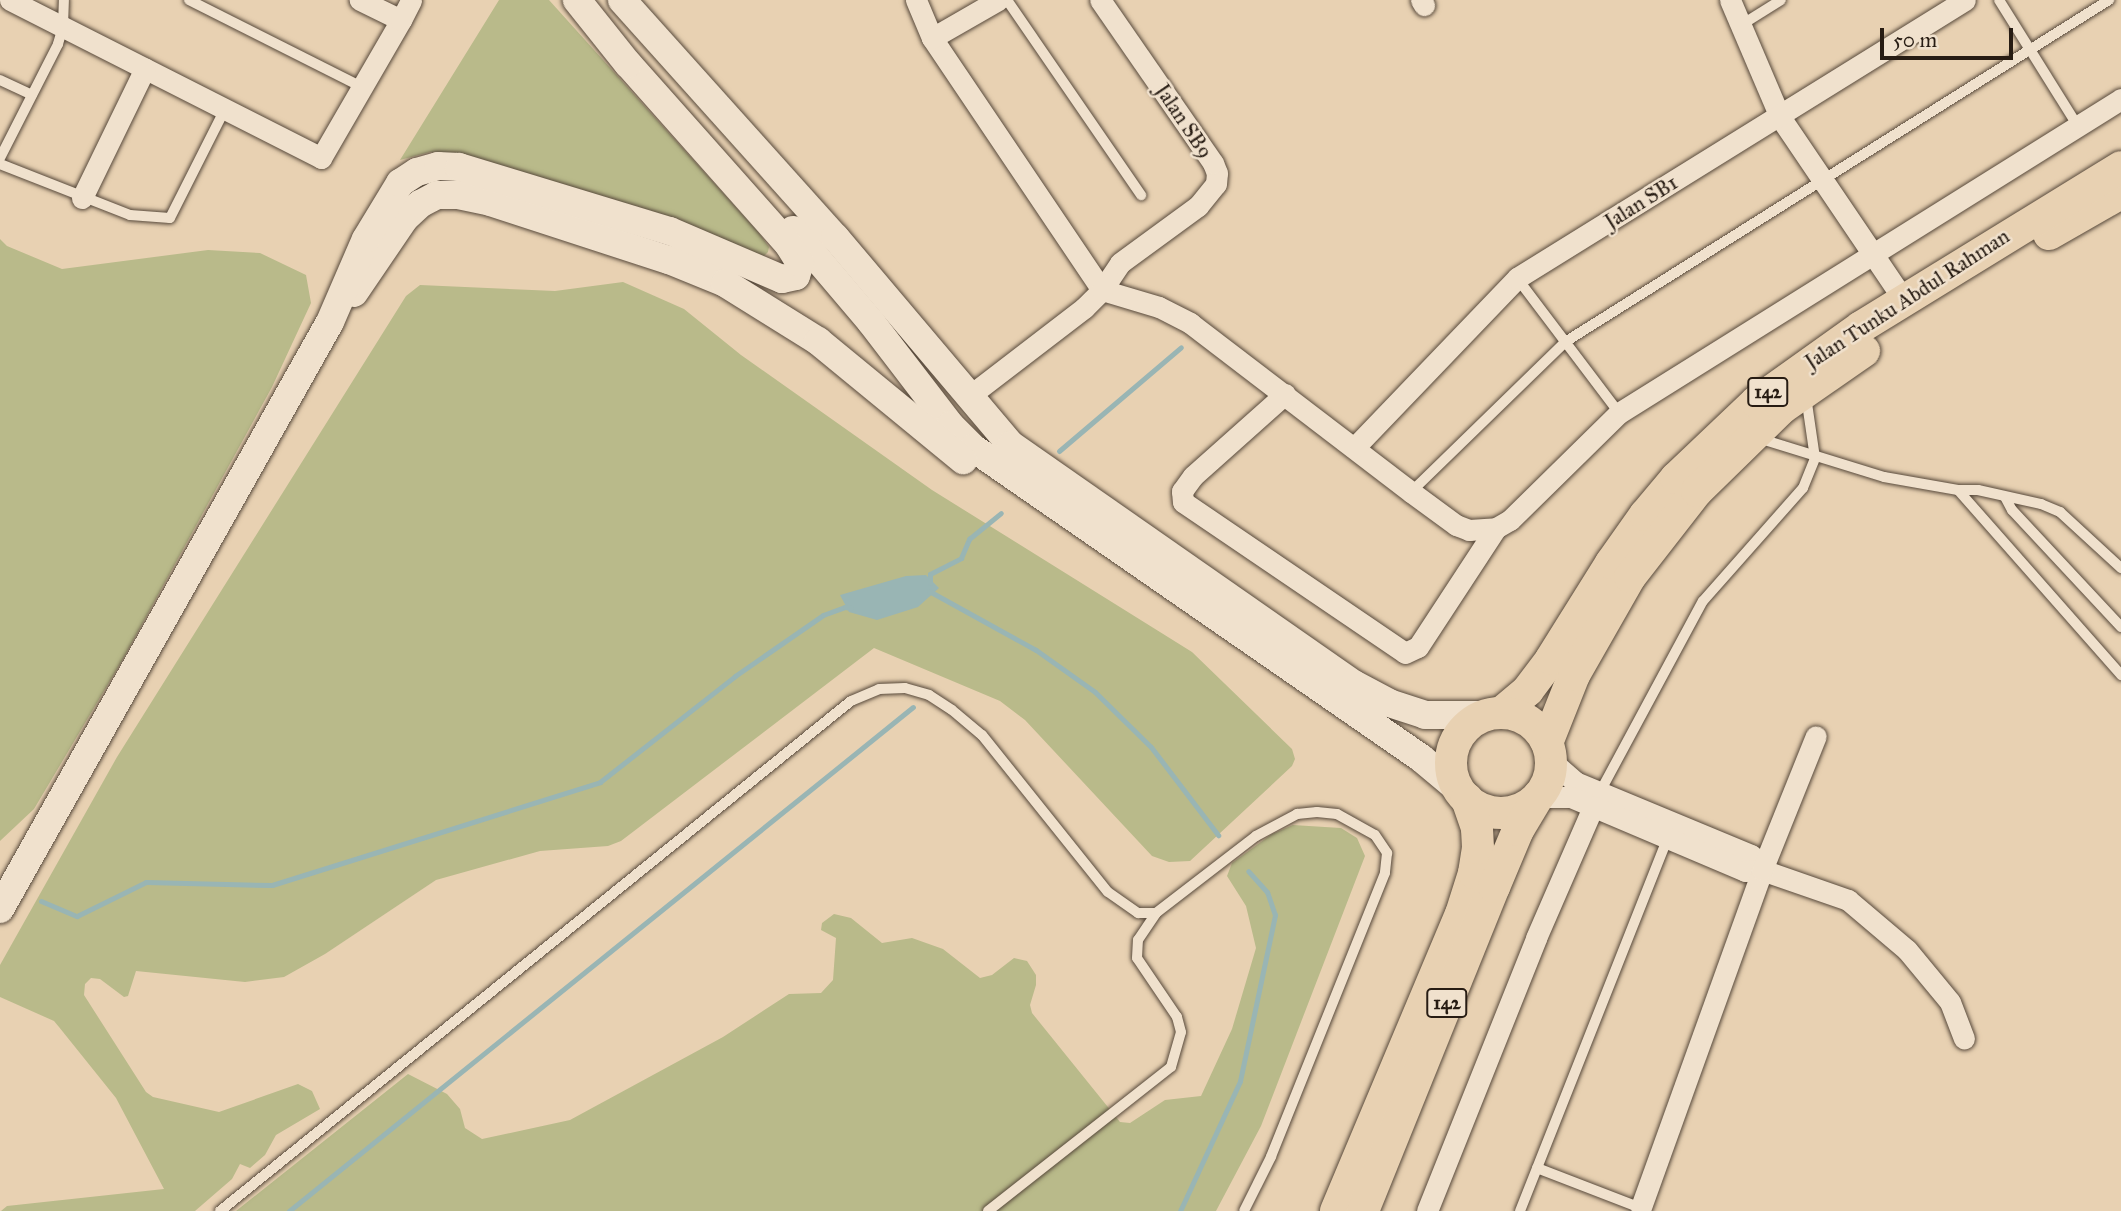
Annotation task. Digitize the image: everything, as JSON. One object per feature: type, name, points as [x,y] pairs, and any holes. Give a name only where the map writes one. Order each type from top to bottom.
[{"type":"main road","points":[[0,909],[330,322],[351,270],[384,206],[400,183],[417,172],[438,166],[459,167],[670,231],[782,279],[796,276],[800,263],[788,244],[628,64],[577,0]]},
{"type":"main road","points":[[583,0],[815,254],[950,425],[973,448],[1421,758],[1480,808],[1503,813],[1526,807],[1538,797]]},
{"type":"main road","points":[[622,0],[835,237],[1011,445],[1354,684],[1389,703],[1425,715],[1494,714],[1529,721],[1548,751]]},
{"type":"main road","name":"Jalan Tunku Abdul Rahman","points":[[1494,714],[1528,690],[1611,563],[1676,478],[1765,394],[1804,365],[1904,300],[2121,167]]},
{"type":"main road","name":"Jalan Tunku Abdul Rahman","points":[[1548,751],[1574,676],[1630,577],[1697,491],[1752,436],[1782,408],[1912,320],[2121,193]]},
{"type":"main road","points":[[330,322],[366,279],[405,218],[420,204],[437,195],[458,195],[490,202],[613,240],[725,284],[772,311],[818,341],[984,477],[1079,540],[1184,596]]},
{"type":"main road","name":"142","points":[[1336,1211],[1461,914],[1474,873],[1478,848],[1477,828],[1452,775],[1454,745],[1467,727],[1494,714]]},
{"type":"main road","name":"142","points":[[1363,1211],[1518,830],[1548,780],[1548,751]]},
{"type":"street","points":[[10,0],[321,158],[411,0]]},
{"type":"street","points":[[360,0],[376,5],[401,20]]},
{"type":"street","points":[[916,0],[932,38],[1102,290],[1140,300],[1190,323],[1410,492],[1457,525],[1469,530],[1496,528],[1510,520],[1619,413],[2121,99]]},
{"type":"street","points":[[932,38],[998,0]]},
{"type":"street","name":"Jalan SB9","points":[[1100,0],[1217,173],[1210,195],[1120,263],[1102,290]]},
{"type":"street","points":[[1730,0],[1780,117],[1904,300]]},
{"type":"street","name":"Jalan SB1","points":[[1354,448],[1517,278],[1965,0]]},
{"type":"street","points":[[82,198],[145,68]]},
{"type":"street","points":[[968,397],[1067,323],[1102,290]]},
{"type":"street","points":[[1285,394],[1193,476],[1182,491],[1183,502],[1405,653],[1418,647],[1496,528]]},
{"type":"street","points":[[1643,1209],[1762,870],[1816,736]]},
{"type":"street","points":[[1548,751],[1575,782],[1596,800],[1667,839],[1745,871],[1762,870],[1848,900],[1907,950],[1950,1002],[1964,1038]]},
{"type":"street","points":[[1538,797],[1596,800],[1751,855],[1762,870]]},
{"type":"street","points":[[1427,1211],[1536,938],[1596,800]]},
{"type":"lane","points":[[0,158],[63,26],[64,0]]},
{"type":"lane","points":[[189,0],[362,87]]},
{"type":"lane","points":[[1007,0],[1141,195]]},
{"type":"lane","points":[[1741,25],[1781,0]]},
{"type":"lane","points":[[1999,0],[2077,125]]},
{"type":"lane","points":[[1410,492],[1565,342],[1821,178],[2109,0]]},
{"type":"lane","points":[[0,80],[32,95]]},
{"type":"lane","points":[[0,164],[130,215],[170,218],[225,109]]},
{"type":"lane","points":[[1517,278],[1619,413]]},
{"type":"lane","points":[[1596,800],[1703,601],[1803,488],[1815,458],[1805,392]]},
{"type":"lane","points":[[1752,436],[1815,458],[1885,477],[1958,491],[1978,490],[2060,512],[2121,568]]},
{"type":"lane","points":[[1958,491],[2121,675]]},
{"type":"lane","points":[[2006,496],[2012,510],[2121,627]]},
{"type":"lane","points":[[220,1211],[851,701],[879,690],[905,688],[929,695],[952,710],[982,736],[1108,892],[1138,913],[1156,913]]},
{"type":"lane","points":[[988,1211],[1171,1067],[1181,1032],[1177,1017],[1137,958],[1138,940],[1156,913],[1256,836],[1297,814],[1317,811],[1337,814],[1376,835],[1387,852],[1385,873],[1271,1157],[1244,1211]]},
{"type":"lane","points":[[1520,1211],[1667,839]]},
{"type":"lane","points":[[1537,1168],[1643,1209]]},
{"type":"green space","points":[[499,0],[549,0],[759,233],[769,247],[768,252],[764,256],[672,221],[460,155],[430,152],[400,160]]},
{"type":"green space","points":[[0,239],[7,246],[62,269],[208,250],[260,253],[306,275],[311,303],[272,387],[123,659],[34,809],[0,841]]},
{"type":"green space","points":[[623,282],[684,309],[741,355],[932,490],[1192,652],[1292,749],[1295,759],[1292,766],[1190,861],[1169,862],[1152,856],[1025,720],[1000,701],[874,648],[621,841],[608,846],[540,851],[436,880],[325,954],[284,977],[245,982],[136,971],[128,996],[124,997],[100,979],[91,978],[85,984],[84,995],[146,1092],[153,1097],[219,1112],[298,1084],[312,1091],[320,1109],[276,1135],[265,1155],[250,1168],[240,1164],[232,1179],[195,1211],[1,1211],[7,1206],[164,1189],[116,1098],[54,1021],[0,997],[0,965],[117,757],[406,296],[420,285],[555,291]]},
{"type":"green space","points":[[1293,825],[1341,828],[1357,838],[1365,856],[1261,1126],[1216,1211],[236,1211],[408,1074],[447,1094],[460,1109],[465,1128],[482,1139],[570,1120],[723,1037],[789,994],[821,993],[833,980],[836,938],[821,930],[822,923],[834,914],[851,918],[882,943],[912,938],[943,949],[980,978],[992,975],[1014,958],[1027,961],[1036,975],[1030,1005],[1032,1013],[1120,1122],[1130,1123],[1165,1100],[1201,1096],[1232,1029],[1256,948],[1246,906],[1227,876],[1232,863],[1272,834]]},
{"type":"water","points":[[926,575],[939,588],[918,607],[877,620],[849,612],[840,595],[906,576]]},
{"type":"waterway","points":[[1059,451],[1181,347]]},
{"type":"waterway","points":[[930,583],[930,574],[961,558],[969,539],[1001,513]]},
{"type":"waterway","points":[[929,591],[1036,650],[1095,692],[1151,747],[1218,835]]},
{"type":"waterway","points":[[41,901],[77,916],[146,882],[272,885],[600,782],[735,676],[823,615],[845,607],[851,608]]},
{"type":"waterway","points":[[289,1211],[913,707]]},
{"type":"waterway","points":[[1180,1211],[1240,1081],[1275,915],[1267,892],[1248,871]]}]
